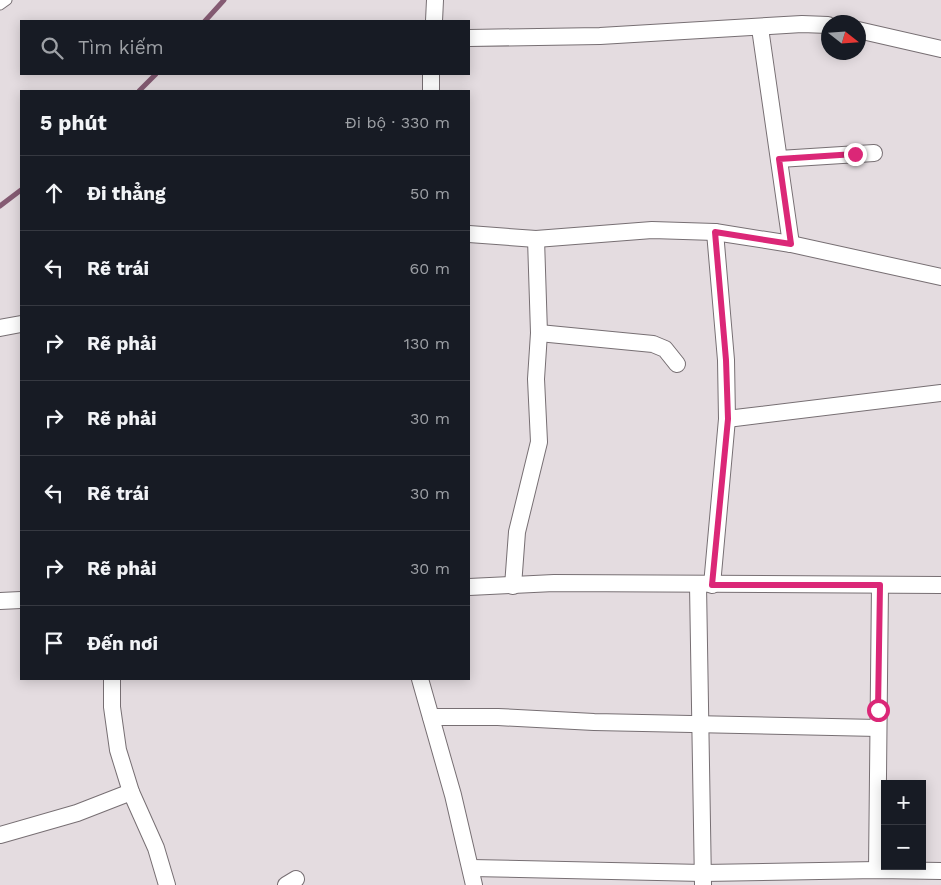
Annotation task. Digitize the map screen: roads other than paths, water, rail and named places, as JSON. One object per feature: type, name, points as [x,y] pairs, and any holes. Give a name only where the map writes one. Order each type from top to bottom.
[{"type":"street","points":[[434,20],[435,0]]},
{"type":"street","points":[[470,38],[600,36],[760,28],[802,24],[821,25]]},
{"type":"street","points":[[760,28],[791,244]]},
{"type":"street","points":[[866,32],[941,49]]},
{"type":"street","points":[[431,75],[431,90]]},
{"type":"street","points":[[779,159],[874,153]]},
{"type":"street","points":[[470,234],[536,239],[652,230],[715,232],[791,244],[941,277]]},
{"type":"street","points":[[703,879],[699,725],[705,585],[728,419],[726,360],[715,232]]},
{"type":"street","points":[[513,586],[517,532],[539,442],[536,379],[539,333],[536,239]]},
{"type":"street","points":[[0,328],[20,324]]},
{"type":"street","points":[[539,333],[653,344],[664,349],[677,364]]},
{"type":"street","points":[[728,419],[941,393]]},
{"type":"street","points":[[470,587],[554,583],[941,585]]},
{"type":"street","points":[[877,870],[880,585]]},
{"type":"street","points":[[0,602],[20,600]]},
{"type":"street","points":[[112,680],[114,725],[118,750],[131,792],[149,828],[167,885]]},
{"type":"street","points":[[420,680],[453,795],[474,885]]},
{"type":"street","points":[[431,717],[498,717],[699,725],[878,728]]},
{"type":"street","points":[[0,835],[78,813],[131,792]]},
{"type":"street","points":[[471,868],[703,879],[877,870],[941,871]]},
{"type":"lane","points":[[0,5],[7,0]]},
{"type":"waterway","points":[[206,20],[224,0]]},
{"type":"waterway","points":[[140,90],[155,75]]},
{"type":"waterway","points":[[0,206],[20,191]]}]
